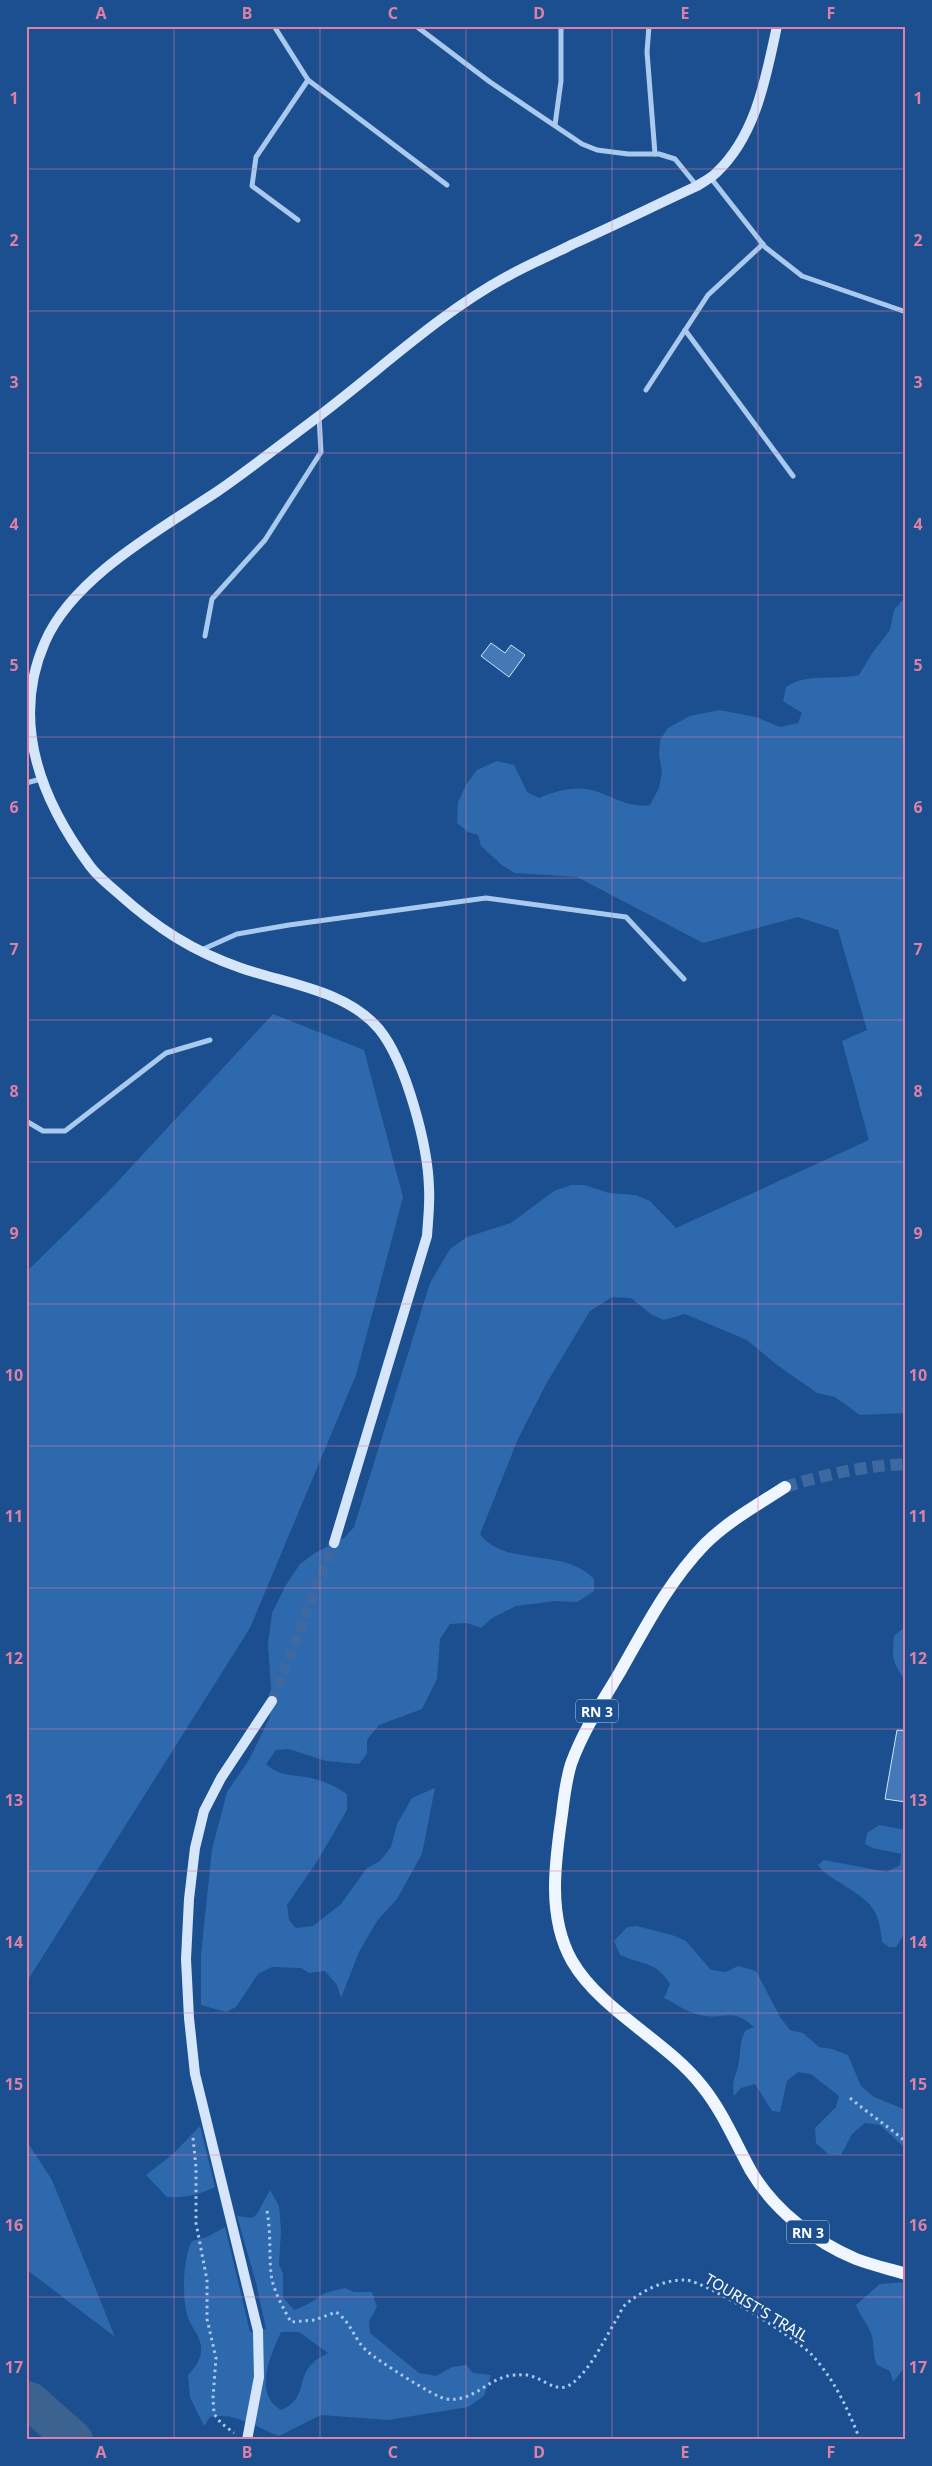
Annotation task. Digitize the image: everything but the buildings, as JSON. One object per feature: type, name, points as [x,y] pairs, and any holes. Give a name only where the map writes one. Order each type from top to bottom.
[{"type":"main road","points":[[334,1543],[420,1265],[427,1236],[429,1184],[412,1100],[395,1056],[381,1032],[366,1016],[326,995],[238,968],[182,943],[150,922],[92,870],[57,816],[41,779],[29,731],[31,692],[44,644],[63,609],[136,545],[222,488],[319,416],[460,305],[509,275],[697,186],[710,177],[733,153],[752,121],[767,72],[777,26]]},
{"type":"main road","name":"RN 3","points":[[786,1487],[737,1518],[707,1542],[680,1572],[589,1724],[568,1776],[556,1852],[555,1878],[558,1922],[571,1960],[596,1990],[696,2078],[725,2117],[761,2186],[775,2202],[809,2232],[826,2244],[857,2259],[906,2274]]},
{"type":"main road","points":[[247,2440],[259,2377],[258,2331],[195,2074],[189,2018],[186,1959],[189,1899],[195,1848],[204,1811],[221,1778],[272,1701]]},
{"type":"street","points":[[274,26],[308,80],[447,185]]},
{"type":"street","points":[[416,26],[490,82],[582,144],[597,150],[655,154],[674,159],[697,186]]},
{"type":"street","points":[[555,125],[561,81],[560,26]]},
{"type":"street","points":[[649,26],[646,52],[655,154]]},
{"type":"street","points":[[901,26],[906,27]]},
{"type":"street","points":[[298,220],[252,186],[256,157],[308,80]]},
{"type":"street","points":[[710,177],[763,244],[802,276],[906,312]]},
{"type":"street","points":[[646,390],[708,295],[763,244]]},
{"type":"street","points":[[685,330],[793,476]]},
{"type":"street","points":[[205,636],[212,599],[265,540],[321,452],[319,416]]},
{"type":"street","points":[[26,783],[41,779]]},
{"type":"street","points":[[199,951],[237,934],[486,898],[626,917],[684,980]]},
{"type":"street","points":[[26,1121],[43,1131],[65,1131],[166,1052],[210,1040]]},
{"type":"path","points":[[850,2098],[873,2117],[885,2123],[906,2142]]},
{"type":"path","points":[[193,2129],[196,2167],[196,2222],[207,2280],[207,2319],[216,2358],[213,2398],[214,2414],[230,2431],[237,2434]]},
{"type":"path","name":"TOURIST'S TRAIL","points":[[267,2210],[270,2228],[272,2277],[283,2308],[292,2322],[314,2320],[336,2312],[347,2320],[356,2337],[368,2352],[427,2391],[445,2399],[465,2399],[504,2376],[523,2374],[539,2377],[552,2386],[565,2387],[579,2376],[592,2360],[626,2304],[667,2281],[688,2280],[710,2289],[795,2340],[812,2355],[846,2405],[860,2440]]},
{"type":"shaded area","points":[[906,596],[906,1413],[860,1415],[835,1397],[817,1393],[777,1365],[747,1340],[685,1314],[664,1320],[652,1315],[631,1298],[612,1297],[590,1311],[546,1384],[518,1439],[480,1534],[491,1544],[504,1551],[567,1563],[582,1569],[594,1579],[594,1591],[577,1602],[555,1601],[516,1606],[492,1618],[481,1628],[467,1623],[450,1624],[440,1639],[437,1679],[422,1709],[379,1725],[367,1740],[367,1754],[359,1764],[326,1761],[289,1749],[276,1750],[266,1764],[277,1772],[319,1780],[347,1794],[347,1810],[318,1860],[287,1905],[289,1920],[296,1928],[313,1926],[341,1904],[367,1868],[380,1861],[391,1847],[397,1824],[412,1798],[435,1788],[422,1854],[397,1899],[377,1921],[359,1952],[341,1998],[337,1985],[325,1971],[309,1973],[301,1968],[272,1967],[258,1974],[236,2007],[226,2012],[201,2005],[201,1955],[212,1849],[227,1792],[249,1760],[270,1717],[272,1701],[268,1645],[272,1613],[286,1585],[300,1564],[315,1553],[344,1538],[354,1527],[430,1283],[450,1249],[467,1237],[511,1223],[554,1191],[571,1185],[584,1185],[609,1193],[635,1195],[650,1201],[676,1228],[869,1140],[842,1041],[867,1030],[838,930],[798,917],[703,943],[577,877],[515,873],[503,866],[481,846],[478,835],[468,832],[457,823],[458,802],[466,785],[477,770],[497,761],[514,765],[527,792],[539,798],[562,790],[586,789],[633,805],[650,805],[659,788],[662,771],[659,756],[660,740],[668,728],[690,716],[719,710],[756,717],[780,727],[798,723],[802,713],[783,701],[786,687],[795,682],[812,678],[859,675],[873,652],[890,630],[894,610]]},
{"type":"shaded area","points":[[273,1014],[364,1050],[403,1197],[356,1375],[250,1628],[26,1983],[26,1272],[108,1192]]},
{"type":"shaded area","points":[[906,1626],[906,1681],[896,1665],[893,1650],[894,1636]]},
{"type":"shaded area","points":[[879,1825],[906,1830],[906,1906],[903,1904],[906,1931],[896,1947],[889,1947],[882,1942],[878,1920],[871,1906],[825,1873],[818,1865],[824,1860],[887,1872],[900,1865],[901,1854],[873,1848],[865,1844],[867,1833]]},
{"type":"shaded area","points":[[637,1926],[672,1935],[686,1941],[711,1970],[726,1972],[738,1966],[756,1971],[780,2017],[790,2030],[803,2033],[819,2047],[832,2049],[848,2055],[861,2086],[874,2097],[906,2110],[906,2149],[880,2125],[865,2123],[852,2134],[841,2155],[828,2154],[816,2143],[815,2128],[836,2107],[839,2096],[811,2074],[798,2072],[787,2081],[780,2112],[772,2111],[755,2084],[741,2088],[734,2096],[734,2081],[742,2038],[746,2030],[754,2027],[740,2017],[695,2014],[664,1998],[670,1984],[665,1977],[654,1967],[620,1955],[614,1941],[627,1927]]},
{"type":"shaded area","points":[[200,2126],[215,2187],[192,2195],[167,2197],[146,2175],[173,2154]]},
{"type":"shaded area","points":[[26,2140],[52,2180],[115,2337],[26,2269]]},
{"type":"shaded area","points":[[270,2190],[279,2206],[281,2230],[279,2264],[283,2274],[283,2297],[294,2310],[325,2293],[345,2288],[354,2292],[372,2292],[377,2307],[369,2321],[370,2333],[419,2373],[436,2376],[452,2367],[466,2365],[473,2373],[491,2375],[484,2396],[468,2407],[388,2420],[321,2415],[279,2436],[246,2422],[228,2417],[210,2417],[204,2426],[190,2397],[188,2375],[198,2362],[201,2348],[199,2339],[186,2312],[184,2280],[189,2248],[192,2241],[207,2237],[225,2227],[250,2332],[266,2329],[256,2283],[237,2216],[252,2218],[257,2214]],"holes":[[[281,2332],[299,2332],[328,2353],[317,2359],[308,2368],[299,2394],[290,2405],[281,2410],[272,2403],[267,2394],[266,2373]]]},
{"type":"shaded area","points":[[906,2282],[906,2366],[893,2382],[890,2371],[877,2365],[871,2333],[856,2305],[880,2284]]},
{"type":"waterway","points":[[26,2400],[30,2401],[74,2440]]},
{"type":"tunnel","points":[[785,1487],[845,1471],[906,1464]]},
{"type":"tunnel","points":[[272,1701],[334,1543]]}]
